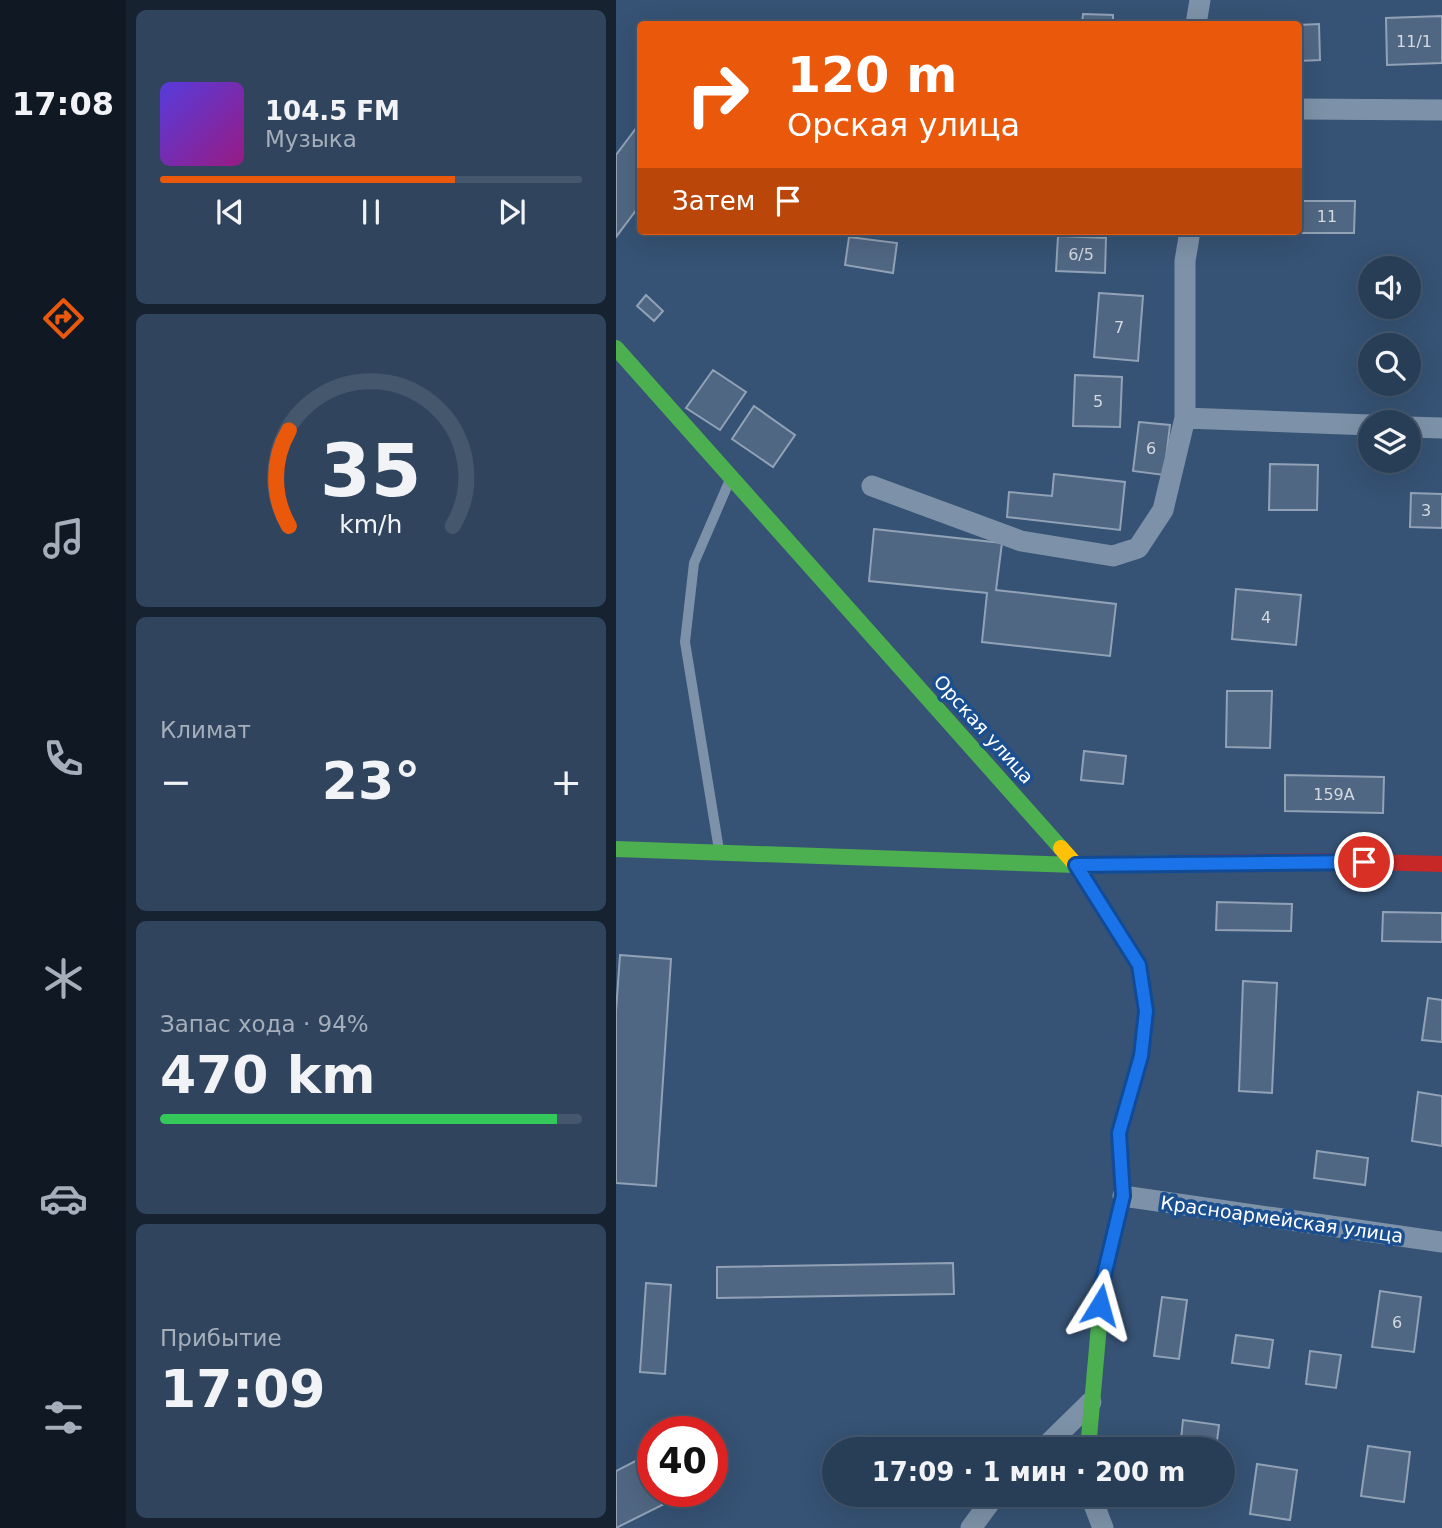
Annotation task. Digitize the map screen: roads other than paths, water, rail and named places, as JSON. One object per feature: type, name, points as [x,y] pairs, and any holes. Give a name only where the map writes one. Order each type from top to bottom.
[{"type":"street","points":[[1196,21],[1200,0]]},
{"type":"street","points":[[1302,109],[1442,110]]},
{"type":"street","points":[[872,486],[1021,541],[1113,556],[1138,548],[1163,510],[1185,418],[1185,261],[1189,235]]},
{"type":"street","name":"Орская улица","points":[[616,348],[1076,865],[1139,965],[1146,1011],[1141,1056],[1119,1133],[1123,1196],[1103,1280],[1089,1437]]},
{"type":"street","points":[[1185,418],[1358,425]]},
{"type":"street","points":[[1421,427],[1442,428]]},
{"type":"street","points":[[616,849],[1076,865],[1339,861],[1442,864]]},
{"type":"street","name":"Красноармейская улица","points":[[1123,1196],[1442,1242]]},
{"type":"street","points":[[1055,1437],[1091,1402]]},
{"type":"street","points":[[971,1528],[986,1507]]},
{"type":"street","points":[[1095,1507],[1103,1528]]},
{"type":"lane","points":[[719,853],[685,642],[694,563],[732,476]]}]
